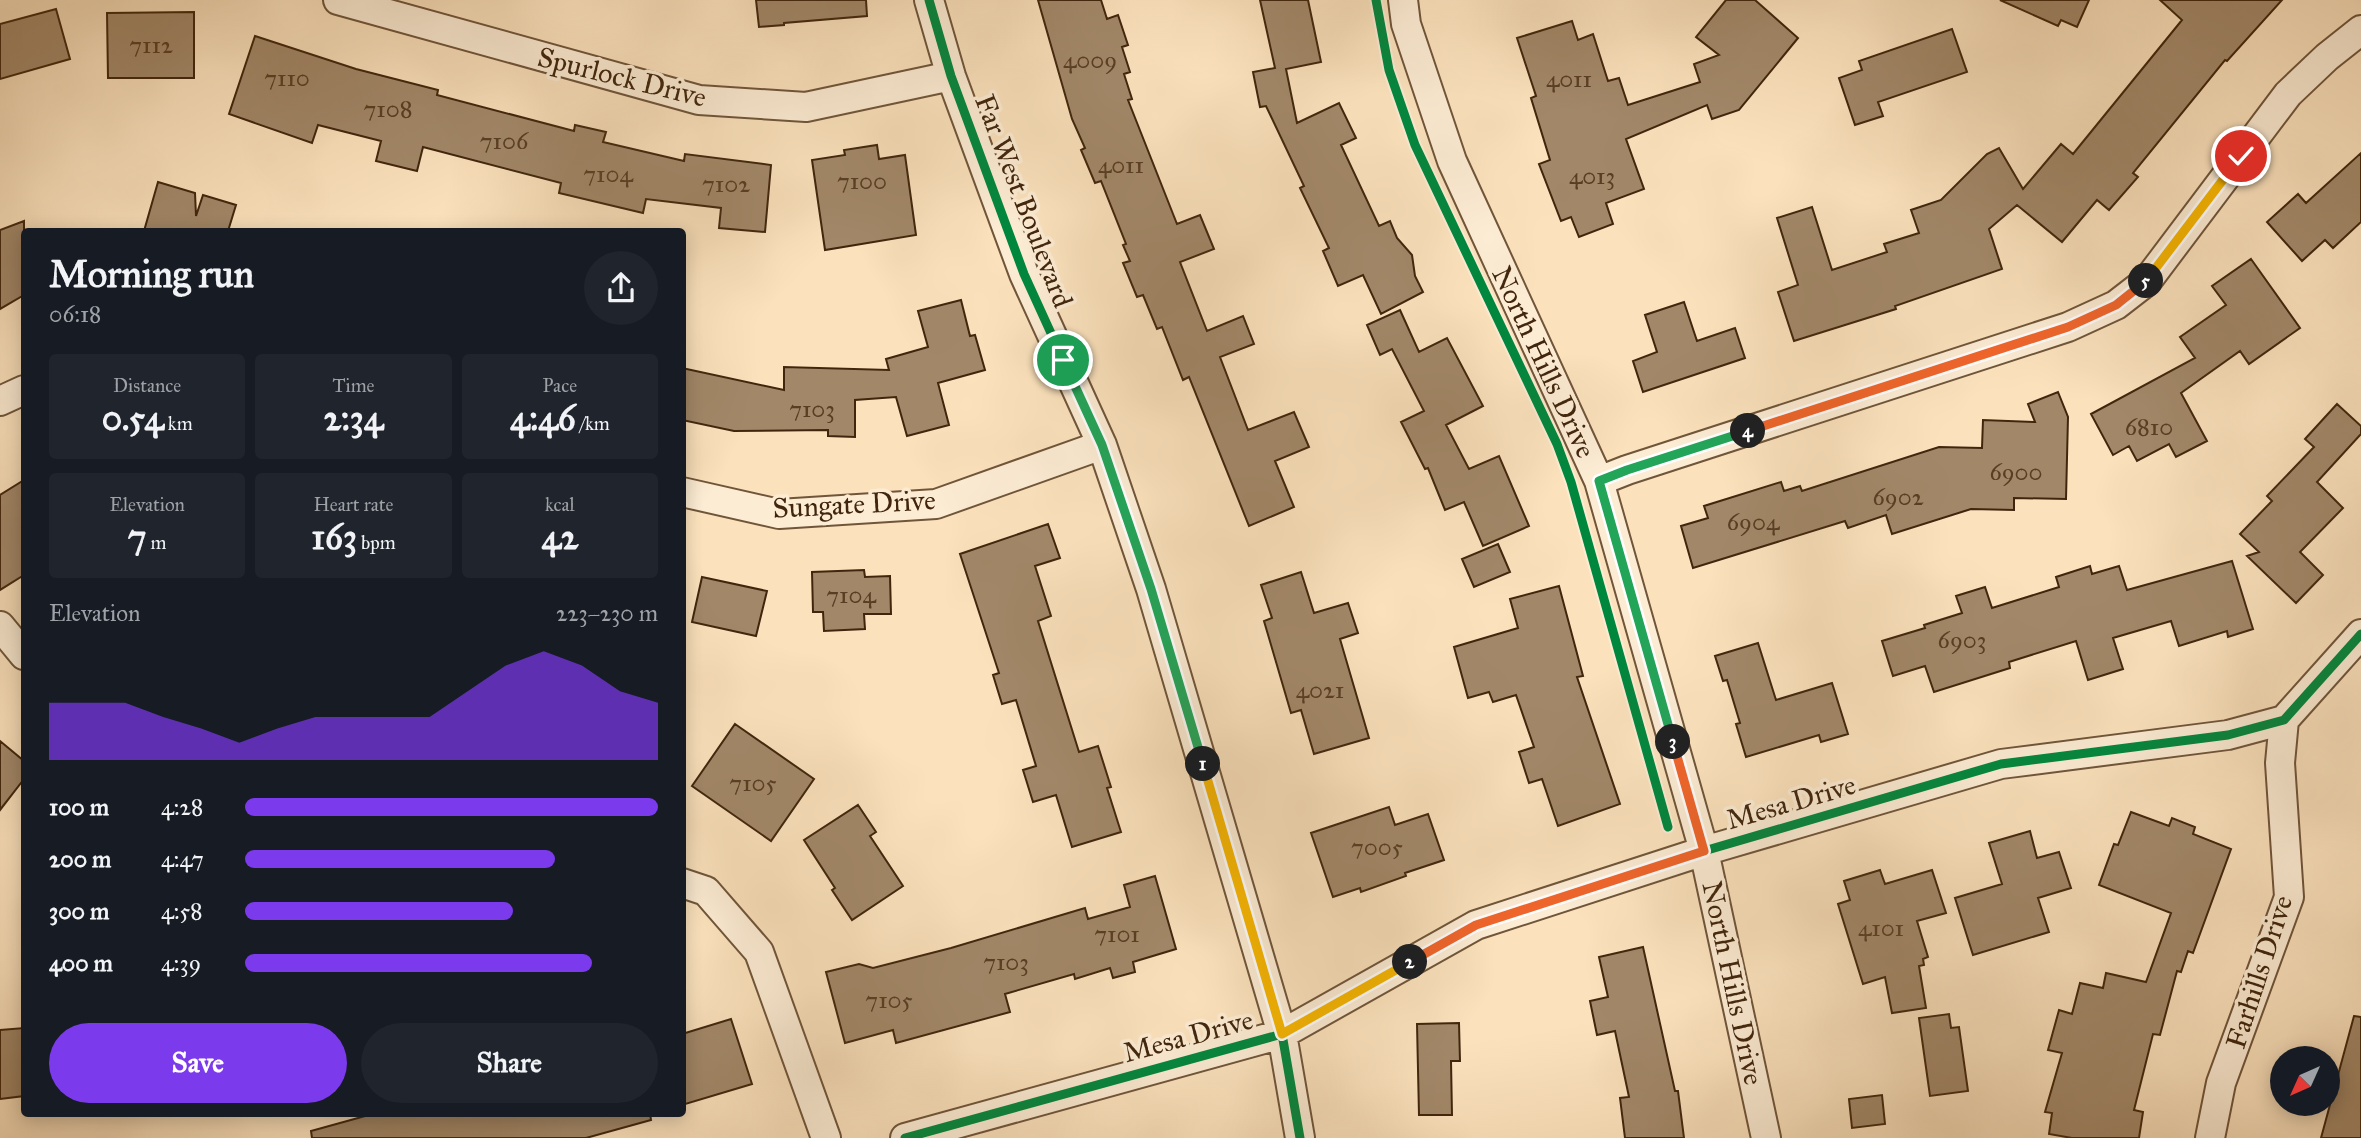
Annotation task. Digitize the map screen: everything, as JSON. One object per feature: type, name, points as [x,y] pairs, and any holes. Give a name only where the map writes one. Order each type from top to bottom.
[{"type":"street","name":"Spurlock Drive","points":[[338,0],[699,100],[806,107],[951,76]]},
{"type":"street","name":"Far West Boulevard","points":[[929,0],[951,76],[1024,274],[1102,445],[1151,589],[1282,1034],[1300,1138]]},
{"type":"street","name":"North Hills Drive","points":[[1403,0],[1406,24],[1452,161],[1599,481],[1704,851],[1766,1138]]},
{"type":"street","points":[[1599,481],[2068,327],[2116,305],[2147,281],[2288,94],[2327,57],[2361,30]]},
{"type":"street","points":[[0,401],[21,391]]},
{"type":"street","name":"Sungate Drive","points":[[686,493],[779,514],[936,504],[1102,445]]},
{"type":"street","points":[[0,626],[21,651]]},
{"type":"street","points":[[2284,720],[2361,634]]},
{"type":"street","name":"Mesa Drive","points":[[905,1138],[1282,1034],[1476,925],[1704,851],[2001,764],[2228,735],[2284,720]]},
{"type":"street","name":"Farhills Drive","points":[[2210,1138],[2221,1083],[2290,897],[2280,763],[2284,720]]},
{"type":"street","points":[[686,884],[706,891],[759,952],[826,1138]]},
{"type":"building","points":[[756,0],[866,0],[867,16],[759,27]]},
{"type":"building","points":[[1038,0],[1101,0],[1107,19],[1118,15],[1128,45],[1122,47],[1130,72],[1124,74],[1132,99],[1128,100],[1177,224],[1200,215],[1214,249],[1180,262],[1207,331],[1243,316],[1254,344],[1220,357],[1248,430],[1294,412],[1309,447],[1275,461],[1294,507],[1249,526],[1189,377],[1183,380],[1162,327],[1157,329],[1143,295],[1137,297],[1123,263],[1130,261],[1123,245],[1126,244],[1101,181],[1095,183],[1081,150],[1085,148],[1072,119]]},
{"type":"building","points":[[1260,0],[1308,0],[1321,62],[1286,69],[1297,123],[1339,103],[1356,138],[1341,145],[1379,226],[1390,221],[1397,238],[1412,255],[1415,276],[1423,292],[1381,314],[1363,275],[1338,286],[1323,251],[1329,248],[1300,188],[1304,186],[1266,106],[1260,107],[1253,72],[1275,68]]},
{"type":"building","points":[[1726,0],[1755,0],[1798,38],[1739,110],[1712,119],[1707,105],[1626,139],[1644,189],[1606,203],[1613,224],[1579,237],[1571,217],[1561,221],[1539,164],[1550,160],[1531,98],[1536,96],[1517,38],[1572,21],[1578,40],[1593,34],[1608,81],[1619,78],[1628,105],[1700,82],[1694,64],[1719,55],[1696,37]]},
{"type":"building","points":[[2000,0],[2089,0],[2077,27],[2061,20],[2058,26]]},
{"type":"building","points":[[2160,0],[2282,0],[2227,61],[2225,60],[2133,173],[2138,177],[2109,210],[2097,200],[2062,242],[2017,205],[1989,229],[2002,269],[1895,306],[1896,309],[1794,341],[1778,292],[1798,285],[1777,218],[1812,207],[1832,270],[1887,252],[1884,244],[1919,233],[1911,210],[1941,200],[1987,154],[1999,148],[2023,189],[2061,144],[2073,154],[2182,20]]},
{"type":"building","points":[[56,9],[70,59],[0,79],[0,24]]},
{"type":"building","points":[[194,12],[194,78],[108,78],[107,13]]},
{"type":"building","points":[[1952,29],[1967,72],[1878,102],[1883,116],[1855,125],[1839,78],[1862,70],[1859,61]]},
{"type":"building","points":[[255,36],[356,69],[438,90],[437,95],[574,131],[575,125],[606,132],[603,142],[684,161],[685,154],[771,165],[765,232],[719,228],[721,208],[646,199],[643,213],[559,193],[561,183],[423,147],[417,171],[376,161],[381,141],[318,125],[312,143],[229,114]]},
{"type":"building","points":[[877,145],[879,159],[905,155],[916,235],[825,250],[812,160],[845,155],[844,150]]},
{"type":"building","points":[[2361,153],[2361,222],[2333,248],[2325,240],[2302,261],[2267,222],[2298,194],[2306,203]]},
{"type":"building","points":[[158,182],[195,193],[196,216],[203,195],[236,205],[229,228],[145,228]]},
{"type":"building","points":[[24,221],[24,228],[21,228],[21,297],[0,309],[0,230]]},
{"type":"building","points":[[2251,259],[2300,328],[2249,364],[2240,351],[2181,393],[2207,441],[2176,457],[2169,444],[2137,461],[2129,446],[2113,455],[2091,414],[2195,358],[2180,337],[2226,305],[2212,286]]},
{"type":"building","points":[[961,300],[970,336],[975,335],[985,370],[938,383],[949,425],[907,436],[896,397],[855,400],[855,437],[828,436],[828,430],[734,431],[686,421],[686,369],[784,390],[784,367],[889,370],[886,359],[928,347],[918,311]]},
{"type":"building","points":[[1684,302],[1697,341],[1735,328],[1745,358],[1643,392],[1633,361],[1657,352],[1645,315]]},
{"type":"building","points":[[1400,310],[1419,352],[1447,338],[1483,406],[1446,425],[1469,469],[1499,456],[1529,526],[1483,546],[1464,502],[1445,510],[1428,468],[1425,469],[1401,422],[1424,411],[1392,349],[1380,355],[1367,325]]},
{"type":"building","points":[[2058,392],[2068,417],[2066,499],[2014,498],[2014,510],[1971,509],[1892,534],[1886,515],[1848,528],[1845,521],[1693,568],[1681,526],[1708,518],[1704,506],[1781,482],[1784,491],[1800,486],[1802,491],[1939,447],[1982,448],[1983,420],[2035,422],[2028,404]]},
{"type":"building","points":[[2337,404],[2361,426],[2361,434],[2317,482],[2343,508],[2300,552],[2323,575],[2296,603],[2247,556],[2259,552],[2240,534],[2272,501],[2267,496],[2314,447],[2305,439]]},
{"type":"building","points":[[21,482],[21,577],[0,590],[0,495]]},
{"type":"building","points":[[1048,524],[1060,558],[1035,566],[1051,616],[1038,621],[1079,752],[1098,746],[1111,787],[1107,788],[1121,832],[1072,847],[1056,795],[1033,802],[1023,770],[1036,766],[1016,700],[1002,704],[993,675],[999,673],[960,554]]},
{"type":"building","points":[[1498,544],[1510,572],[1474,587],[1462,559]]},
{"type":"building","points":[[2232,561],[2253,629],[2228,637],[2227,631],[2179,646],[2171,621],[2113,638],[2123,669],[2088,680],[2076,641],[2009,662],[2010,668],[1934,692],[1925,666],[1893,676],[1882,641],[1962,613],[1956,596],[1985,587],[1992,608],[2059,587],[2056,577],[2090,566],[2092,574],[2119,566],[2127,590]]},
{"type":"building","points":[[864,570],[865,577],[890,576],[891,614],[864,614],[865,629],[824,631],[823,612],[813,612],[812,572]]},
{"type":"building","points":[[1301,572],[1314,613],[1348,603],[1358,633],[1340,639],[1369,738],[1314,754],[1301,710],[1291,713],[1264,621],[1272,618],[1261,585]]},
{"type":"building","points":[[702,577],[767,591],[756,636],[692,622]]},
{"type":"building","points":[[1559,586],[1583,676],[1577,677],[1620,804],[1558,826],[1542,779],[1529,783],[1519,752],[1534,747],[1516,695],[1493,702],[1489,692],[1468,698],[1454,647],[1518,628],[1510,599]]},
{"type":"building","points":[[1758,643],[1776,700],[1832,683],[1848,734],[1821,742],[1819,735],[1746,757],[1736,724],[1740,723],[1727,680],[1723,681],[1715,656]]},
{"type":"building","points":[[735,724],[814,779],[771,841],[692,786]]},
{"type":"building","points":[[0,741],[21,758],[21,783],[0,810]]},
{"type":"building","points":[[858,805],[876,832],[870,836],[903,886],[852,920],[804,840]]},
{"type":"building","points":[[1389,807],[1395,825],[1428,814],[1444,860],[1361,892],[1360,888],[1333,897],[1311,833]]},
{"type":"building","points":[[2131,812],[2169,826],[2172,818],[2195,827],[2193,834],[2231,849],[2193,953],[2188,951],[2181,972],[2177,971],[2160,1035],[2153,1034],[2134,1110],[2143,1112],[2139,1138],[2072,1138],[2049,1134],[2052,1113],[2045,1112],[2062,1053],[2048,1050],[2059,1010],[2072,1014],[2080,983],[2103,988],[2106,973],[2146,982],[2171,913],[2099,885],[2114,844],[2118,845]]},
{"type":"building","points":[[2030,831],[2037,858],[2059,852],[2071,888],[2038,898],[2049,932],[1973,955],[1955,898],[2002,884],[1989,843]]},
{"type":"building","points":[[1880,870],[1885,884],[1932,870],[1946,913],[1917,921],[1928,957],[1923,959],[1924,965],[1919,966],[1926,1008],[1892,1013],[1885,977],[1863,984],[1838,904],[1850,900],[1844,881]]},
{"type":"building","points":[[1155,876],[1176,949],[1133,962],[1135,972],[1113,978],[1110,968],[1075,979],[1074,974],[1005,994],[1010,1012],[896,1043],[893,1030],[845,1043],[826,972],[859,964],[873,968],[1085,908],[1088,919],[1130,907],[1124,885]]},
{"type":"building","points":[[1643,947],[1675,1091],[1678,1091],[1684,1138],[1625,1138],[1620,1098],[1629,1097],[1615,1031],[1597,1035],[1590,1001],[1608,997],[1599,957]]},
{"type":"building","points":[[1949,1014],[1951,1028],[1959,1027],[1968,1091],[1930,1096],[1919,1018]]},
{"type":"building","points":[[2354,1016],[2361,1017],[2361,1138],[2321,1138],[2327,1116],[2340,1116],[2340,1068]]},
{"type":"building","points":[[731,1019],[752,1084],[686,1104],[686,1033]]},
{"type":"building","points":[[1459,1023],[1460,1061],[1451,1061],[1452,1115],[1419,1115],[1417,1024]]},
{"type":"building","points":[[21,1028],[21,1096],[0,1099],[0,1030]]},
{"type":"building","points":[[1882,1095],[1885,1124],[1852,1128],[1849,1099]]},
{"type":"building","points":[[362,1117],[651,1117],[651,1120],[586,1138],[312,1138],[311,1131]]},
{"type":"cycle path","points":[[929,0],[951,76],[1024,274],[1102,445],[1151,589],[1282,1034],[1300,1138]]},
{"type":"cycle path","points":[[1376,0],[1389,70],[1415,145],[1557,444],[1571,482],[1668,827]]},
{"type":"cycle path","points":[[905,1138],[1282,1034],[1476,925],[1704,851],[2001,764],[2228,735],[2284,720],[2361,634]]},
{"type":"route","points":[[1063,360],[1102,445],[1151,589],[1282,1034],[1476,925],[1704,851],[1599,481],[2068,327],[2116,305],[2147,281],[2241,156]]}]
